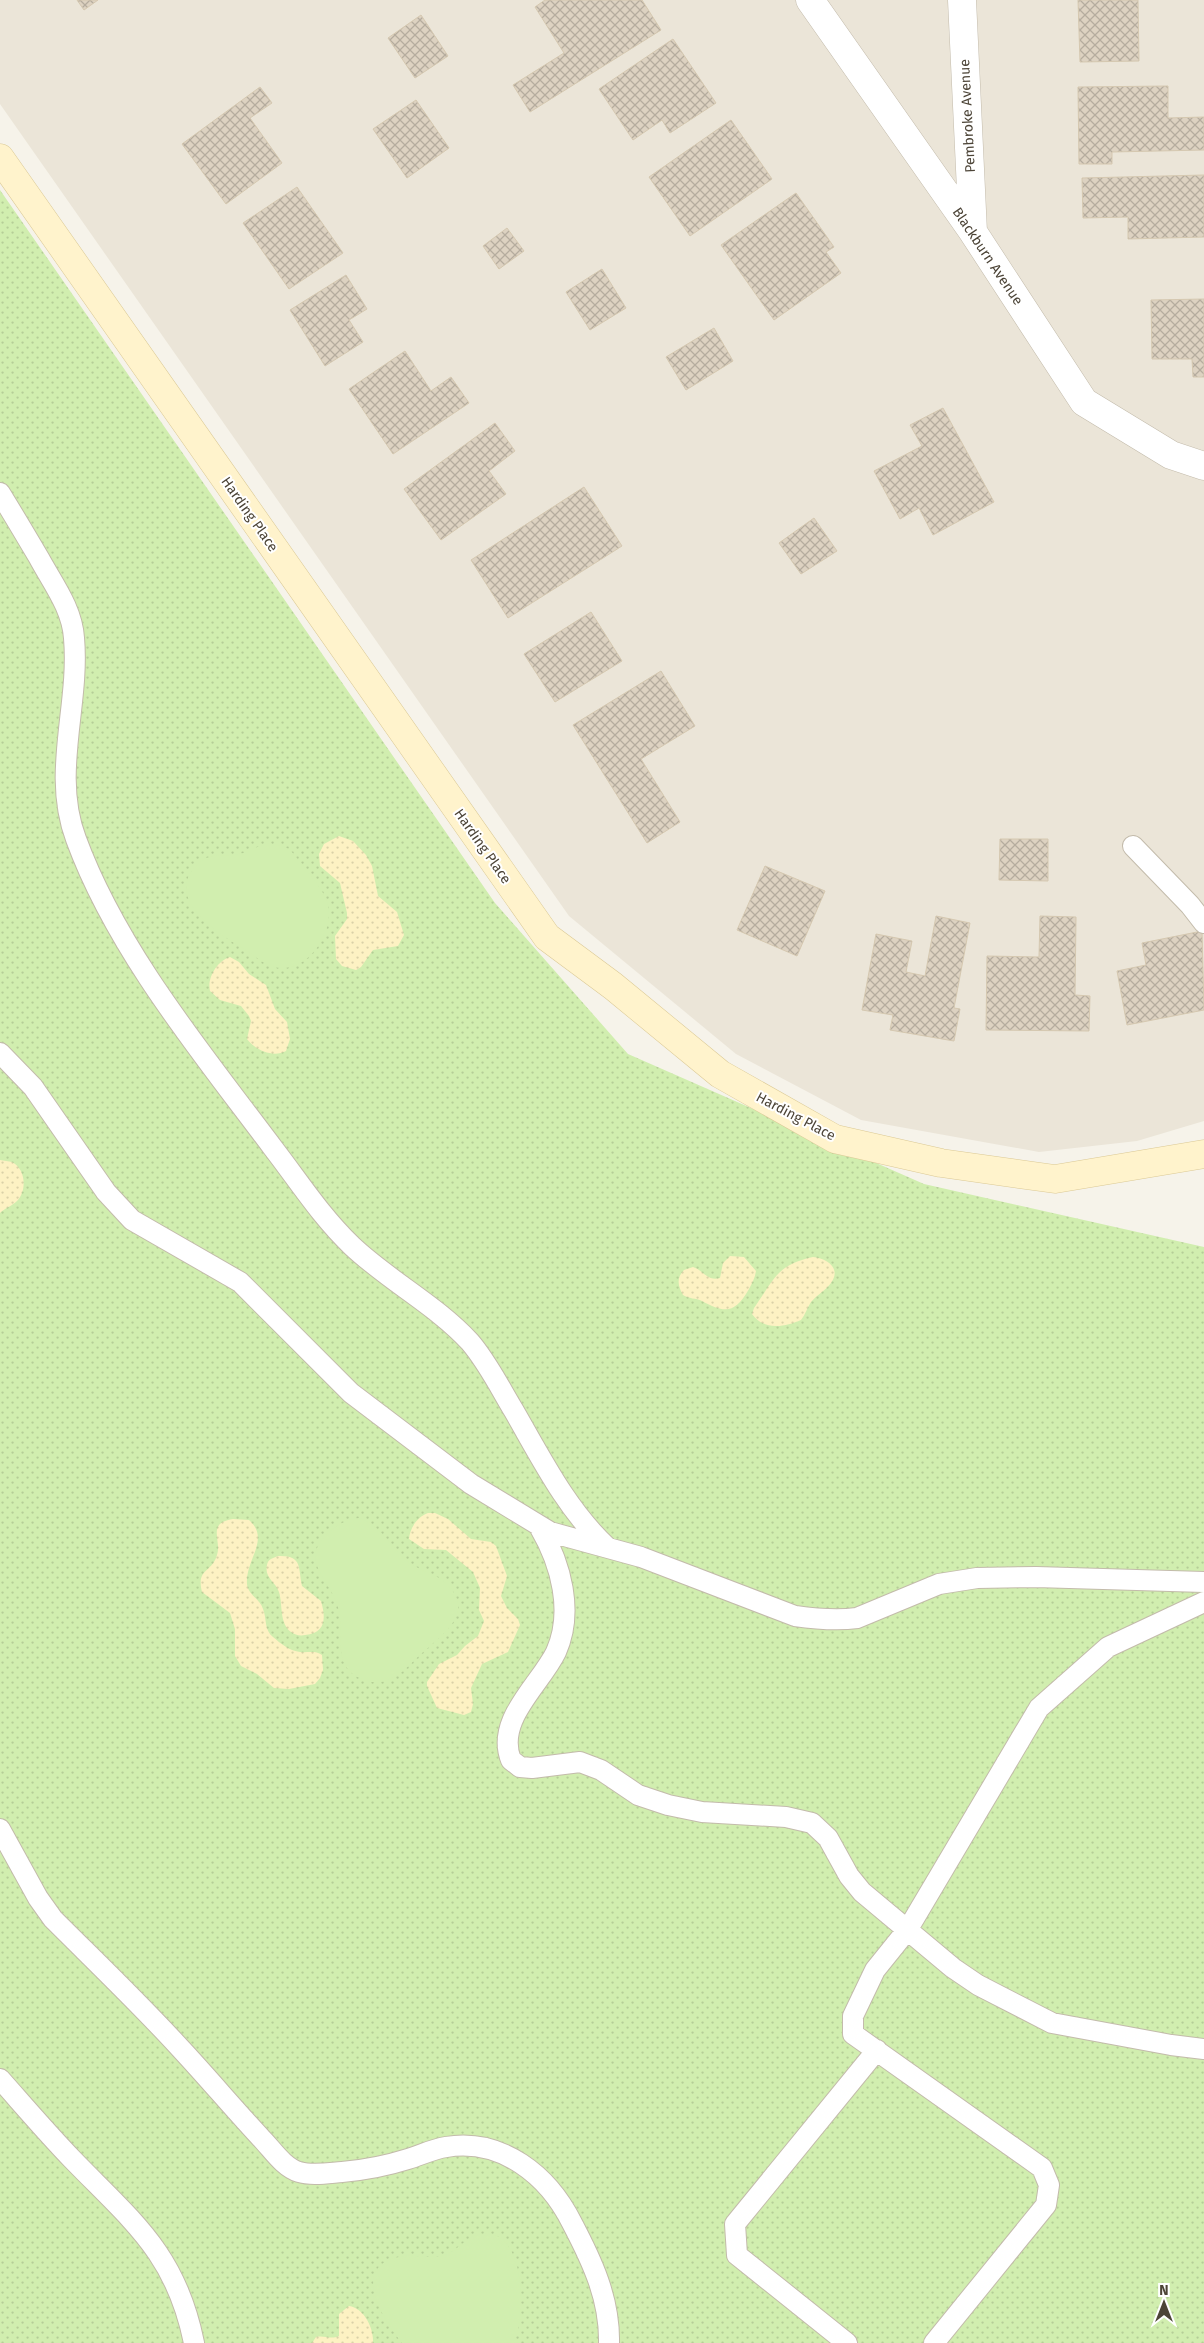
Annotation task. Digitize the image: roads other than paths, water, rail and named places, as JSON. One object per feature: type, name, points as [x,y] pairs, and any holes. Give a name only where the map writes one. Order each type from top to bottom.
[{"type":"main road","name":"Harding Place","points":[[0,158],[547,937],[613,986],[720,1074],[834,1139],[941,1163],[1055,1178],[1204,1154]]},
{"type":"street","name":"Blackburn Avenue","points":[[810,0],[973,232],[1084,402],[1171,455],[1204,466]]},
{"type":"street","name":"Pembroke Avenue","points":[[962,0],[973,232]]},
{"type":"lane","points":[[0,493],[59,591],[71,620],[74,636],[74,673],[65,771],[70,817],[75,837],[93,878],[129,946],[189,1034],[311,1203],[365,1257],[451,1325],[477,1351],[494,1376],[546,1466],[582,1520],[607,1547]]},
{"type":"lane","points":[[1133,846],[1190,905],[1204,923]]},
{"type":"lane","points":[[0,1053],[33,1087],[94,1176],[132,1220],[240,1282],[364,1404],[471,1484],[540,1528],[641,1557],[795,1616],[828,1620],[857,1618],[939,1584],[968,1579],[1036,1577],[1204,1582]]},
{"type":"lane","points":[[540,1528],[558,1566],[563,1593],[563,1622],[556,1650],[525,1698],[510,1729],[507,1742],[512,1760],[520,1767],[532,1768],[580,1762],[591,1765],[638,1795],[668,1805],[702,1812],[786,1817],[812,1823],[828,1838],[855,1884],[883,1911],[908,1929],[953,1968],[978,1985],[1052,2023],[1171,2046],[1204,2049]]},
{"type":"lane","points":[[934,2343],[1046,2205],[1049,2185],[1042,2168],[853,2034],[853,2016],[875,1970],[908,1929],[1039,1708],[1108,1647],[1204,1602]]},
{"type":"lane","points":[[0,1829],[38,1898],[53,1919],[180,2048],[247,2124],[287,2165],[299,2172],[318,2174],[365,2170],[444,2147],[466,2145],[484,2147],[504,2153],[538,2176],[567,2213],[598,2278],[605,2301],[609,2343]]},
{"type":"lane","points":[[847,2343],[737,2255],[735,2224],[877,2050]]},
{"type":"lane","points":[[0,2079],[70,2157],[134,2220],[150,2240],[176,2283],[188,2314],[194,2343]]}]
